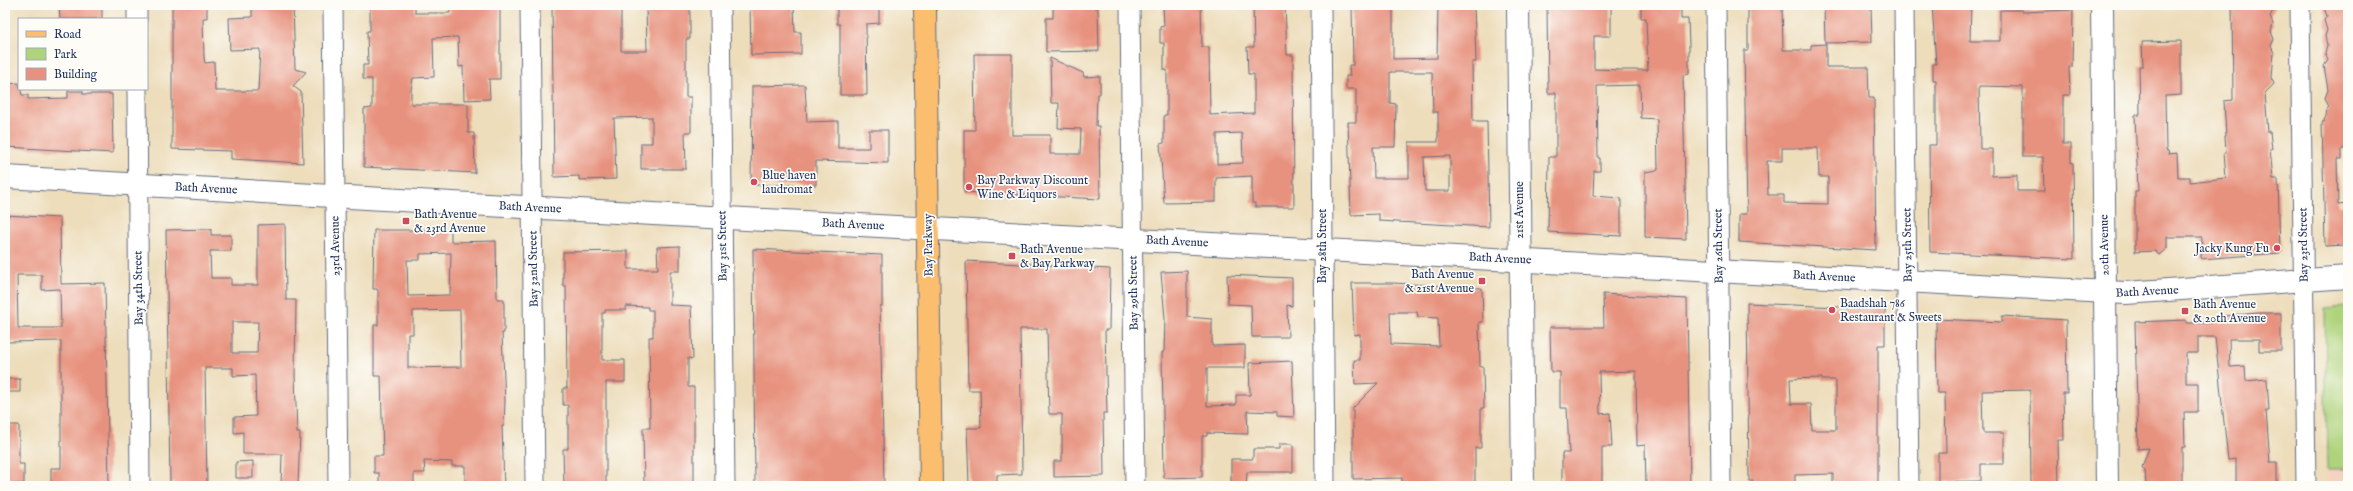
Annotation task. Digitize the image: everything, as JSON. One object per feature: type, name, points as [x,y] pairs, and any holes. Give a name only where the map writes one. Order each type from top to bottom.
[{"type":"main road","name":"Bay Parkway","points":[[925,5],[930,486]]},
{"type":"street","points":[[137,5],[137,18]]},
{"type":"street","name":"23rd Avenue","points":[[333,5],[338,486]]},
{"type":"street","name":"Bay 32nd Street","points":[[530,5],[535,486]]},
{"type":"street","name":"Bay 31st Street","points":[[720,5],[725,486]]},
{"type":"street","name":"Bay 29th Street","points":[[1130,5],[1135,486]]},
{"type":"street","name":"Bay 28th Street","points":[[1322,5],[1322,249],[1325,486]]},
{"type":"street","name":"21st Avenue","points":[[1518,5],[1523,486]]},
{"type":"street","name":"Bay 26th Street","points":[[1716,5],[1720,486]]},
{"type":"street","name":"Bay 25th Street","points":[[1904,5],[1909,486]]},
{"type":"street","name":"20th Avenue","points":[[2102,5],[2107,486]]},
{"type":"street","name":"Bay 23rd Street","points":[[2300,5],[2306,486]]},
{"type":"street","name":"Bay 34th Street","points":[[137,90],[140,486]]},
{"type":"street","name":"Bath Avenue","points":[[5,177],[532,207],[722,216],[928,229],[1520,259],[2126,293],[2348,277]]},
{"type":"shaded area","points":[[2327,469],[2348,469],[2348,486],[2327,486]]},
{"type":"green space","points":[[2348,306],[2348,469],[2327,469],[2325,308]]},
{"type":"building","points":[[59,5],[102,5],[102,18],[60,18]]},
{"type":"building","points":[[172,5],[207,5],[207,18],[203,18],[204,58],[205,63],[214,62],[215,91],[258,91],[260,49],[230,50],[229,18],[252,17],[252,6],[293,5],[295,69],[306,72],[293,86],[301,92],[303,163],[231,159],[231,151],[172,149]]},
{"type":"building","points":[[370,5],[415,5],[415,13],[450,13],[450,5],[500,5],[500,79],[489,79],[490,99],[464,100],[463,66],[459,67],[458,37],[433,38],[434,77],[413,78],[411,90],[411,104],[468,104],[468,133],[474,133],[475,173],[364,167],[364,109],[372,108],[372,79],[363,79],[363,65],[368,65],[367,31],[370,31]]},
{"type":"building","points":[[552,5],[621,5],[621,51],[647,51],[646,6],[690,5],[690,39],[686,39],[686,97],[691,97],[691,132],[685,132],[686,169],[641,169],[641,143],[652,143],[652,117],[614,118],[616,179],[579,180],[579,176],[554,177]]},
{"type":"building","points":[[750,5],[794,5],[795,32],[801,32],[801,54],[751,55]]},
{"type":"building","points":[[837,5],[879,5],[879,23],[866,24],[867,95],[840,95],[840,24],[837,24]]},
{"type":"building","points":[[1053,5],[1095,5],[1095,8],[1098,8],[1099,51],[1046,52],[1046,18],[1053,18]]},
{"type":"building","points":[[1163,5],[1201,5],[1202,47],[1209,47],[1210,115],[1254,113],[1254,74],[1248,74],[1247,47],[1254,47],[1253,5],[1285,5],[1287,55],[1293,55],[1294,207],[1255,207],[1255,203],[1252,203],[1252,176],[1216,178],[1216,202],[1164,203],[1160,144],[1164,143],[1164,115],[1167,115],[1167,70],[1164,70],[1164,43],[1160,43],[1160,27],[1164,26]],"holes":[[[1242,133],[1243,163],[1217,164],[1217,134]]]},
{"type":"building","points":[[1352,5],[1393,5],[1393,59],[1437,58],[1438,5],[1474,5],[1476,62],[1472,62],[1473,121],[1487,121],[1489,227],[1379,221],[1379,214],[1351,215],[1348,122],[1356,122],[1356,89],[1346,89],[1346,76],[1350,76],[1349,65],[1353,65]],"holes":[[[1390,72],[1432,72],[1433,112],[1438,112],[1438,142],[1409,142],[1409,178],[1374,178],[1373,147],[1395,147],[1396,104],[1390,103]],[[1450,156],[1450,191],[1425,191],[1424,157]]]},
{"type":"building","points":[[1547,5],[1611,5],[1611,36],[1594,36],[1594,69],[1648,70],[1646,18],[1641,18],[1641,5],[1681,5],[1681,19],[1688,19],[1689,45],[1689,74],[1683,75],[1686,239],[1645,237],[1645,172],[1658,170],[1657,119],[1641,118],[1640,85],[1597,86],[1598,158],[1600,158],[1600,171],[1594,171],[1593,196],[1621,198],[1621,236],[1548,232],[1549,157],[1556,157],[1556,93],[1548,93]]},
{"type":"building","points":[[1748,5],[1782,5],[1783,50],[1811,50],[1811,45],[1826,44],[1826,67],[1868,67],[1869,98],[1874,98],[1876,250],[1739,242],[1739,214],[1747,214],[1744,50],[1748,50]],"holes":[[[1782,148],[1818,148],[1819,177],[1828,177],[1828,204],[1784,203],[1784,195],[1768,195],[1767,161],[1782,161]]]},
{"type":"building","points":[[1824,5],[1871,5],[1872,42],[1825,43]]},
{"type":"building","points":[[1932,5],[1971,5],[1970,41],[2000,41],[2000,10],[2022,10],[2022,12],[2073,10],[2072,67],[2069,67],[2070,95],[2063,95],[2063,144],[2071,144],[2071,163],[2073,163],[2074,259],[1930,252],[1929,145],[1936,145],[1936,80],[1933,80],[1933,64],[1936,64]],"holes":[[[1979,86],[2023,87],[2023,157],[2043,157],[2044,191],[2017,191],[2017,175],[1992,176],[1992,149],[1980,149]]]},
{"type":"building","points":[[2232,5],[2275,5],[2270,17],[2273,24],[2271,32],[2274,39],[2271,46],[2274,53],[2272,77],[2274,84],[2265,93],[2268,132],[2270,132],[2272,149],[2270,149],[2273,179],[2278,179],[2280,253],[2201,259],[2202,237],[2167,237],[2167,248],[2159,255],[2155,251],[2135,252],[2135,191],[2138,191],[2135,115],[2140,115],[2139,66],[2143,66],[2142,42],[2181,41],[2181,95],[2165,96],[2166,151],[2168,151],[2169,154],[2177,153],[2178,177],[2190,177],[2190,182],[2226,178],[2224,153],[2226,153],[2226,136],[2224,101],[2233,100]]},
{"type":"building","points":[[2323,5],[2348,5],[2348,148],[2342,149],[2342,159],[2337,159],[2338,205],[2348,204],[2348,245],[2325,246],[2322,122],[2324,122],[2326,110],[2329,107],[2325,98],[2328,90],[2324,66],[2328,60],[2325,54],[2327,46],[2325,36],[2327,30],[2324,20],[2327,16]]},
{"type":"building","points":[[974,54],[1012,54],[1012,135],[1050,135],[1050,154],[1080,154],[1081,129],[1058,128],[1059,103],[1051,103],[1050,58],[1083,73],[1084,77],[1100,76],[1100,94],[1097,94],[1096,126],[1099,126],[1100,199],[964,192],[964,130],[975,130]]},
{"type":"building","points":[[18,83],[18,90],[21,90],[22,95],[28,95],[28,99],[68,98],[68,91],[83,91],[83,94],[112,94],[113,153],[5,147],[5,84]]},
{"type":"building","points":[[805,85],[807,122],[838,121],[838,148],[869,148],[869,130],[888,130],[888,163],[816,161],[816,185],[751,185],[752,86]]},
{"type":"building","points":[[5,215],[60,218],[61,284],[105,283],[109,486],[51,486],[51,468],[61,468],[61,341],[5,342]],"holes":[[[17,275],[42,275],[42,290],[60,289],[61,328],[18,328]]]},
{"type":"building","points":[[285,224],[286,300],[296,300],[295,376],[297,433],[300,433],[298,486],[281,486],[282,454],[243,454],[243,432],[234,433],[234,417],[256,416],[255,375],[233,376],[233,368],[205,368],[207,486],[175,486],[175,482],[170,483],[166,230],[211,229],[211,235],[231,235],[231,251],[210,251],[211,278],[231,278],[231,285],[258,285],[258,225]],"holes":[[[232,322],[258,322],[257,353],[232,353]]]},
{"type":"building","points":[[374,230],[451,230],[451,242],[496,241],[497,299],[504,299],[504,333],[502,333],[505,401],[504,426],[502,426],[504,486],[465,486],[465,466],[452,466],[452,462],[424,461],[425,473],[414,473],[414,486],[379,486],[379,473],[374,473],[374,456],[383,456],[381,376],[374,376],[374,325],[378,325],[378,291],[377,289],[373,289]],"holes":[[[451,253],[450,295],[408,296],[407,260],[420,260],[420,254]],[[460,310],[461,367],[408,368],[408,334],[413,334],[413,311]]]},
{"type":"building","points":[[680,246],[680,271],[670,271],[670,305],[691,306],[693,359],[688,358],[688,387],[694,387],[694,486],[644,486],[643,428],[650,428],[649,337],[653,337],[653,310],[648,310],[648,307],[626,306],[626,310],[605,310],[605,313],[602,313],[602,360],[625,360],[625,382],[606,382],[606,486],[564,486],[563,449],[568,449],[568,405],[563,405],[563,388],[567,388],[566,286],[563,286],[563,252],[628,251],[628,269],[658,269],[657,247]]},
{"type":"building","points":[[753,249],[882,255],[882,306],[880,306],[884,483],[860,483],[860,486],[755,485]]},
{"type":"building","points":[[966,261],[1110,269],[1109,330],[1105,330],[1107,413],[1103,413],[1104,476],[1054,477],[1054,461],[1062,461],[1062,414],[1049,414],[1047,329],[1020,329],[1022,474],[997,475],[997,486],[969,484],[967,428],[981,428],[980,390],[968,390]]},
{"type":"building","points":[[1187,271],[1187,317],[1212,319],[1212,346],[1245,345],[1245,368],[1207,368],[1207,406],[1236,405],[1236,395],[1250,395],[1249,363],[1292,361],[1294,417],[1277,416],[1277,412],[1247,411],[1248,434],[1207,433],[1207,436],[1202,436],[1202,477],[1164,478],[1162,352],[1164,352],[1165,319],[1161,272]]},
{"type":"building","points":[[1227,275],[1292,278],[1292,306],[1287,305],[1288,337],[1252,337],[1251,305],[1228,304]]},
{"type":"building","points":[[1352,283],[1393,283],[1482,288],[1483,322],[1479,322],[1480,367],[1483,367],[1484,408],[1481,408],[1481,448],[1475,448],[1475,486],[1402,486],[1402,478],[1353,479],[1353,408],[1378,383],[1355,384],[1354,360],[1360,360],[1360,334],[1354,335]],"holes":[[[1390,312],[1417,312],[1418,317],[1438,318],[1439,346],[1391,344]]]},
{"type":"building","points":[[1603,294],[1687,299],[1690,486],[1646,486],[1645,445],[1637,446],[1636,371],[1599,372],[1600,414],[1610,413],[1612,447],[1602,447],[1602,486],[1562,486],[1562,453],[1569,453],[1567,408],[1560,408],[1560,372],[1551,372],[1550,327],[1604,327]]},
{"type":"building","points":[[1747,303],[1885,309],[1885,345],[1878,345],[1878,486],[1833,486],[1833,474],[1795,475],[1795,484],[1756,485],[1753,481],[1749,481]],"holes":[[[1822,378],[1822,380],[1836,380],[1836,430],[1812,430],[1811,404],[1791,404],[1790,379]]]},
{"type":"building","points":[[2259,313],[2281,313],[2281,351],[2259,351],[2259,339],[2229,339],[2230,367],[2245,366],[2246,381],[2267,379],[2269,411],[2266,411],[2270,462],[2277,462],[2277,486],[2236,486],[2236,459],[2228,460],[2215,337],[2198,337],[2198,353],[2186,353],[2186,383],[2198,383],[2198,412],[2184,412],[2185,447],[2182,447],[2182,485],[2146,486],[2145,471],[2142,467],[2149,448],[2138,449],[2135,322],[2186,320],[2186,323],[2212,323],[2212,317]]},
{"type":"building","points":[[2002,316],[2066,320],[2067,393],[2063,393],[2064,440],[2058,440],[2059,486],[2031,486],[2030,390],[1982,391],[1983,433],[2004,433],[2004,464],[1981,464],[1981,481],[1938,482],[1938,453],[1946,453],[1945,393],[1937,393],[1936,319],[2002,322]]},
{"type":"building","points":[[5,379],[20,379],[20,392],[5,392]]},
{"type":"building","points":[[5,425],[19,425],[19,464],[24,464],[24,484],[5,484]]},
{"type":"building","points":[[1279,444],[1293,444],[1293,472],[1247,472],[1246,486],[1231,486],[1231,459],[1253,459],[1253,449],[1279,449]]},
{"type":"building","points":[[253,461],[253,478],[236,478],[236,462]]},
{"type":"place","name":"Blue haven laudromat","points":[[754,182]]},
{"type":"place","name":"Bay Parkway Discount Wine & Liquors","points":[[969,187]]},
{"type":"place","name":"Bath Avenue & 23rd Avenue","points":[[406,221]]},
{"type":"place","name":"Jacky Kung Fu","points":[[2277,248]]},
{"type":"place","name":"Bath Avenue & Bay Parkway","points":[[1012,256]]},
{"type":"place","name":"Bath Avenue & 21st Avenue","points":[[1482,281]]},
{"type":"place","name":"Baadshah 786 Restaurant & Sweets","points":[[1832,310]]},
{"type":"place","name":"Bath Avenue & 20th Avenue","points":[[2185,311]]}]
